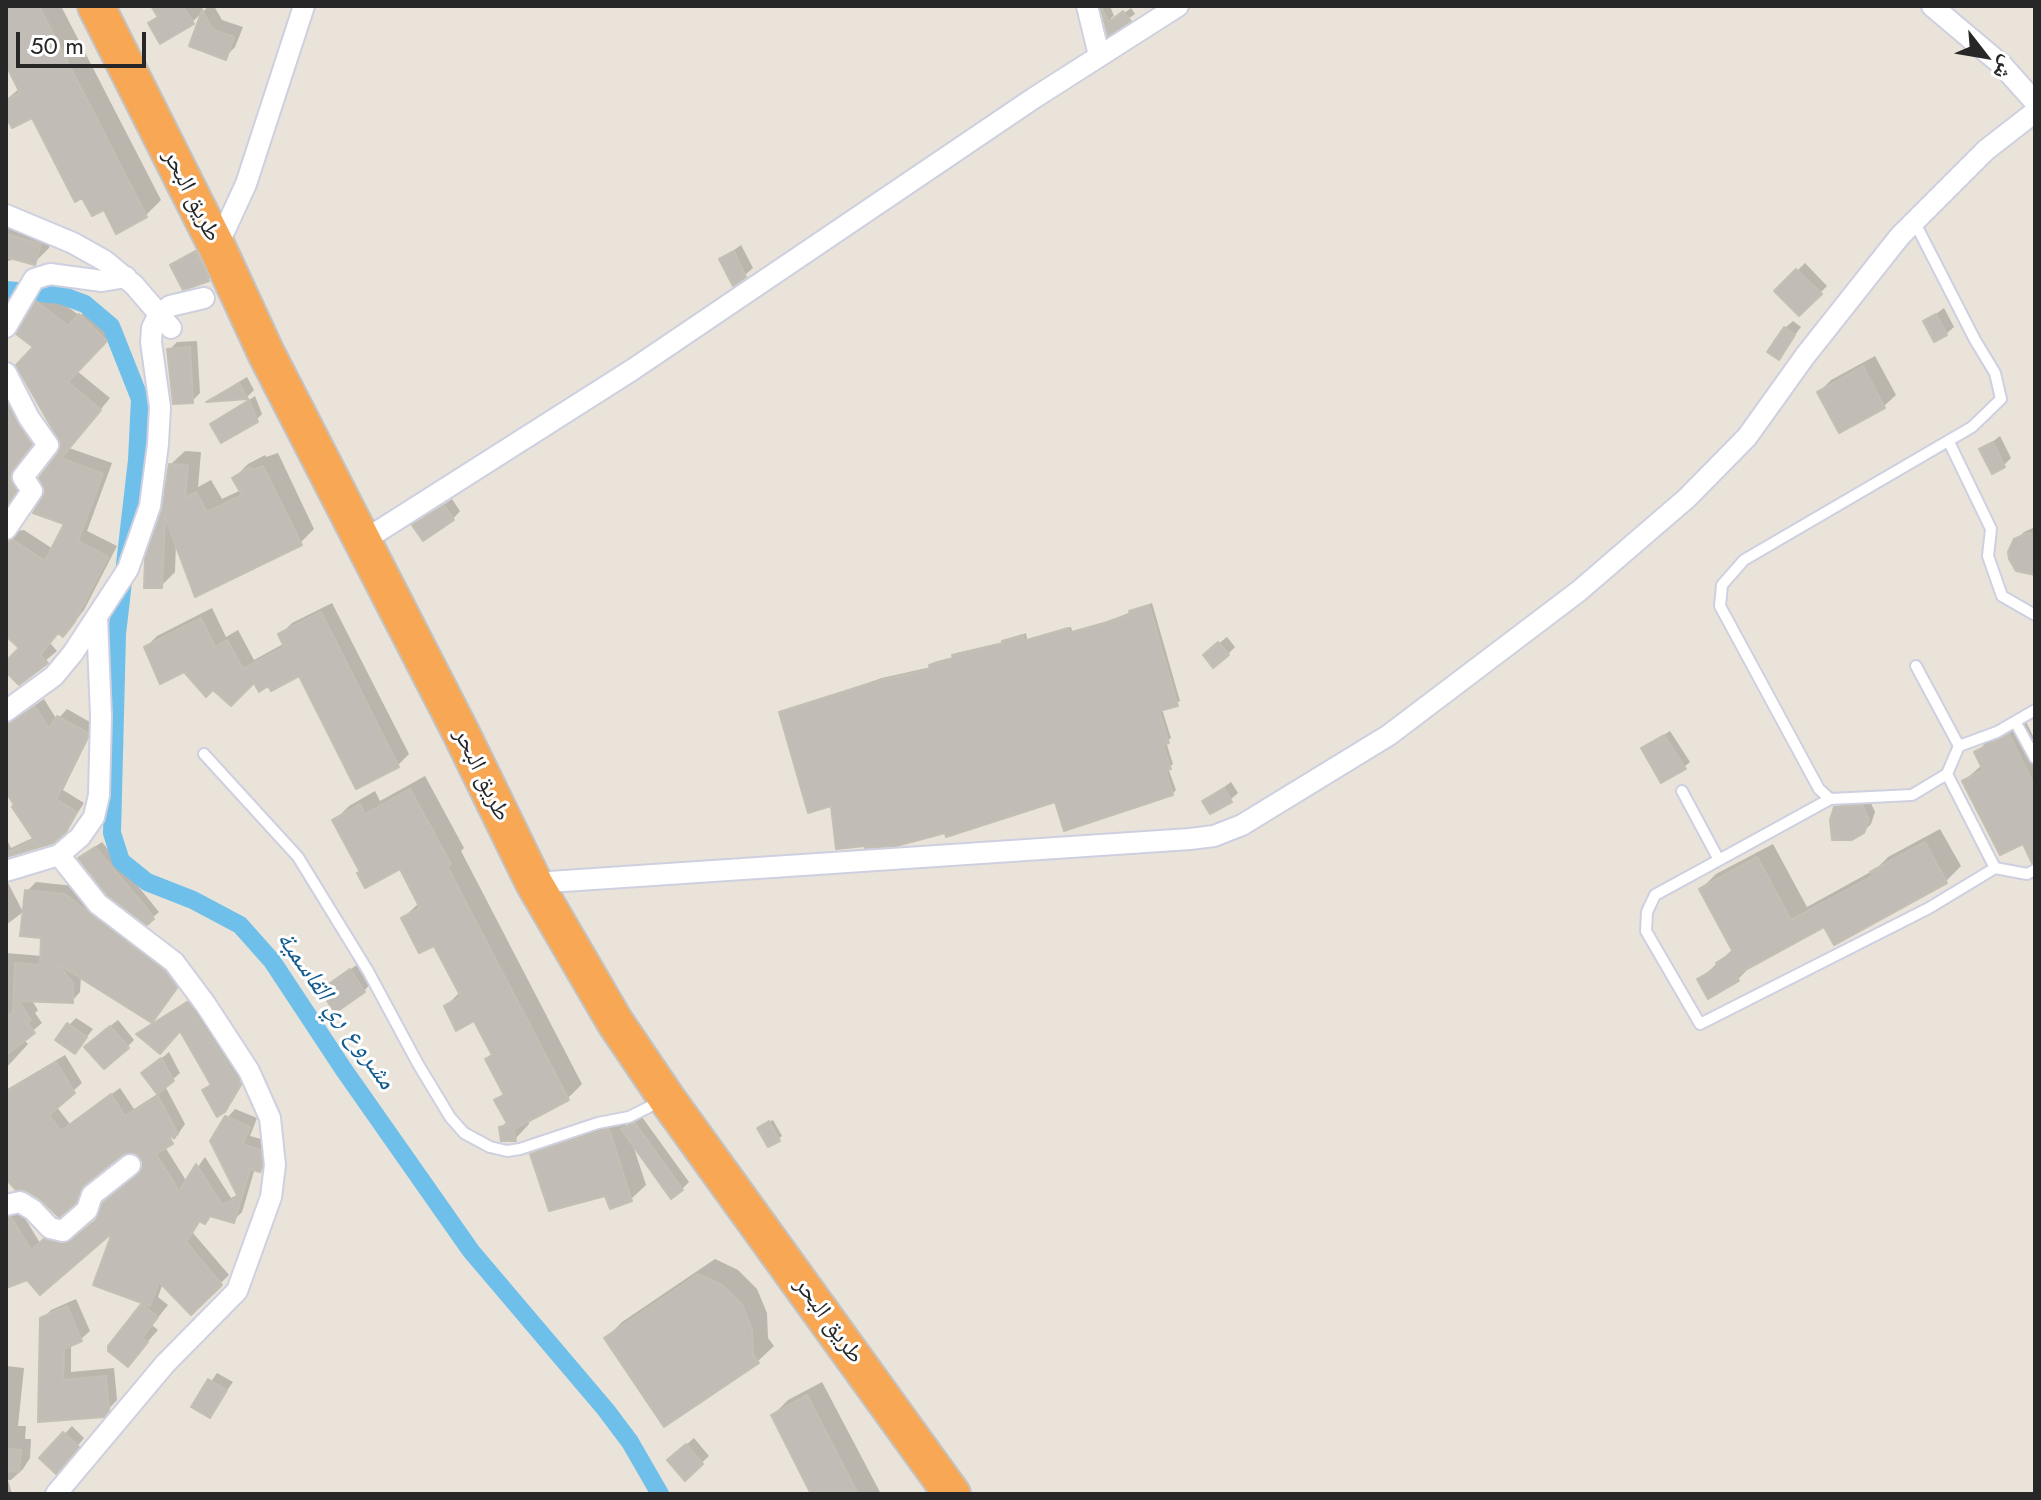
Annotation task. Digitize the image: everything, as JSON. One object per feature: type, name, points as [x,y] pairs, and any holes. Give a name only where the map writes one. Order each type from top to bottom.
[{"type":"highway","name":"طريق البحر","points":[[96,6],[217,247],[219,291],[266,353],[534,883],[615,1022],[667,1099],[952,1494]]},
{"type":"street","points":[[217,247],[246,184],[304,6]]},
{"type":"street","points":[[1087,6],[1099,55]]},
{"type":"street","points":[[363,541],[632,370],[1099,55],[1178,6]]},
{"type":"street","points":[[1932,6],[2002,65],[2035,102]]},
{"type":"street","points":[[534,883],[1190,839],[1214,836],[1242,825],[1389,735],[1579,591],[1687,498],[1747,437],[1856,290],[1914,221],[1986,150],[2035,112]]},
{"type":"street","points":[[6,215],[73,243],[105,261],[126,277],[165,321]]},
{"type":"street","points":[[6,327],[30,286],[50,274],[102,281],[126,277]]},
{"type":"street","points":[[6,711],[54,676],[128,569],[150,506],[154,475],[160,407],[151,342],[152,328],[165,321],[186,301],[219,291]]},
{"type":"street","points":[[6,373],[29,418],[48,445],[23,477],[32,491],[6,529]]},
{"type":"street","points":[[6,871],[59,855],[80,837],[94,817],[99,795],[101,716],[97,618]]},
{"type":"street","points":[[56,1494],[165,1364],[237,1291],[271,1197],[275,1165],[270,1118],[249,1071],[206,1005],[174,962],[98,904],[59,855]]},
{"type":"street","points":[[6,1205],[20,1202],[33,1210],[50,1228],[63,1231],[87,1210],[92,1195],[130,1165]]},
{"type":"lane","points":[[1830,799],[1819,789],[1720,606],[1722,585],[1744,560],[1793,529],[1949,442],[1972,427],[2001,399],[1995,373],[1914,221]]},
{"type":"lane","points":[[1949,442],[1991,529],[1988,556],[2002,596],[2035,615]]},
{"type":"lane","points":[[1916,666],[1959,746]]},
{"type":"lane","points":[[2035,710],[2016,723],[1959,746],[1947,774],[1912,795],[1830,799],[1655,895],[1647,912],[1646,931],[1700,1024],[1929,908],[1995,868],[2027,874],[2035,870]]},
{"type":"lane","points":[[2016,723],[2035,758]]},
{"type":"lane","points":[[204,754],[298,857],[368,971],[418,1064],[450,1117],[464,1133],[490,1147],[507,1151],[520,1149],[598,1123],[629,1117],[667,1099]]},
{"type":"lane","points":[[1947,774],[1995,868]]},
{"type":"lane","points":[[1682,791],[1719,860]]},
{"type":"building","points":[[6,6],[39,6],[147,217],[116,234],[104,210],[92,216],[82,198],[75,202],[32,118],[12,128],[6,117],[6,100],[20,93],[6,65]]},
{"type":"building","points":[[151,6],[183,6],[194,24],[160,44],[148,23],[158,17]]},
{"type":"building","points":[[1100,6],[1109,22],[1123,11],[1131,21],[1108,36]]},
{"type":"building","points":[[202,10],[212,29],[234,37],[226,60],[189,46]]},
{"type":"building","points":[[6,234],[41,244],[35,265],[6,257]]},
{"type":"building","points":[[196,251],[209,281],[183,290],[170,265]]},
{"type":"building","points":[[734,251],[746,277],[733,286],[719,259]]},
{"type":"building","points":[[1796,269],[1822,294],[1799,316],[1774,291]]},
{"type":"building","points":[[36,301],[68,326],[79,314],[107,341],[68,382],[101,410],[61,458],[103,474],[78,541],[108,557],[74,623],[63,637],[58,633],[40,655],[48,663],[19,685],[6,672],[6,661],[19,648],[6,636],[6,542],[13,540],[45,561],[64,524],[33,513],[45,492],[39,478],[61,444],[16,365],[33,347],[16,334]]},
{"type":"building","points":[[1936,314],[1947,335],[1934,342],[1923,321]]},
{"type":"building","points":[[1784,327],[1795,335],[1779,360],[1767,352]]},
{"type":"building","points":[[190,347],[193,403],[173,404],[167,349]]},
{"type":"building","points":[[1863,366],[1885,408],[1839,433],[1817,392]]},
{"type":"building","points":[[239,383],[248,399],[206,402]]},
{"type":"building","points":[[249,400],[258,422],[221,443],[210,424]]},
{"type":"building","points":[[6,402],[32,445],[12,470],[10,477],[16,491],[8,504]]},
{"type":"building","points":[[1993,442],[2005,467],[1992,474],[1979,449]]},
{"type":"building","points":[[169,464],[188,465],[185,498],[196,492],[207,512],[242,495],[232,478],[250,467],[252,470],[263,466],[302,545],[195,597],[165,517],[162,588],[144,588],[145,558],[162,510]]},
{"type":"building","points":[[444,505],[454,520],[423,541],[412,525]]},
{"type":"building","points":[[2028,533],[2035,534],[2035,575],[2016,571],[2009,559],[2008,552],[2014,539]]},
{"type":"building","points":[[1149,605],[1178,706],[1159,711],[1169,743],[1163,745],[1171,769],[1166,771],[1173,795],[1064,831],[1055,802],[946,837],[945,833],[896,846],[865,848],[836,849],[831,806],[808,813],[779,712],[877,681],[930,669],[929,665],[953,658],[952,655],[1023,635],[1024,641],[1068,628],[1069,633]]},
{"type":"building","points":[[321,612],[399,767],[356,789],[299,676],[271,691],[268,686],[259,692],[254,683],[231,706],[213,690],[206,697],[184,672],[160,684],[144,647],[201,618],[215,647],[227,640],[243,669],[284,647],[278,634]]},
{"type":"building","points":[[1218,642],[1229,655],[1213,668],[1203,655]]},
{"type":"building","points":[[35,706],[49,729],[57,716],[88,733],[56,799],[77,812],[66,832],[53,843],[6,857],[6,853],[34,840],[6,792],[6,724],[14,722]]},
{"type":"building","points":[[2009,734],[2035,787],[2035,862],[2032,863],[2023,844],[2000,855],[1962,781],[1983,770],[1974,752]]},
{"type":"building","points":[[1664,735],[1686,769],[1661,783],[1641,748]]},
{"type":"building","points":[[1224,788],[1232,802],[1210,814],[1202,801]]},
{"type":"building","points":[[410,789],[569,1100],[514,1129],[516,1141],[501,1141],[499,1127],[508,1125],[494,1100],[504,1095],[485,1059],[492,1055],[474,1021],[456,1031],[444,1006],[461,997],[434,946],[419,953],[401,918],[420,908],[400,869],[365,888],[357,873],[360,872],[332,820],[360,804],[365,814]]},
{"type":"building","points":[[1862,805],[1869,820],[1864,833],[1852,840],[1832,840],[1830,820],[1834,807]]},
{"type":"building","points":[[1925,842],[1947,883],[1834,945],[1824,927],[1736,975],[1739,981],[1708,999],[1697,979],[1718,967],[1716,963],[1733,952],[1699,889],[1757,857],[1791,920],[1873,876],[1870,872]]},
{"type":"building","points":[[95,847],[149,911],[154,919],[147,925],[107,895],[78,858]]},
{"type":"building","points":[[25,890],[65,894],[165,971],[177,988],[152,1023],[58,964],[73,983],[73,1003],[19,1001],[35,1033],[6,1055],[6,1017],[13,1012],[15,963],[40,965],[41,938],[20,936]]},
{"type":"building","points":[[350,969],[365,992],[335,1013],[320,990]]},
{"type":"building","points":[[187,1002],[241,1084],[225,1112],[217,1117],[202,1090],[211,1085],[180,1031],[160,1054],[136,1034]]},
{"type":"building","points":[[67,1023],[87,1037],[75,1054],[55,1040]]},
{"type":"building","points":[[110,1026],[129,1048],[104,1069],[84,1047]]},
{"type":"building","points":[[161,1058],[174,1081],[157,1094],[141,1073]]},
{"type":"building","points":[[56,1062],[75,1093],[49,1115],[61,1131],[111,1094],[125,1116],[158,1096],[178,1134],[170,1138],[173,1144],[156,1154],[179,1191],[196,1164],[222,1205],[238,1197],[210,1141],[225,1116],[250,1127],[243,1144],[260,1150],[262,1168],[260,1172],[250,1169],[234,1223],[210,1216],[205,1224],[199,1221],[186,1242],[222,1285],[191,1315],[159,1282],[150,1306],[93,1285],[112,1233],[40,1295],[27,1280],[6,1288],[6,1218],[11,1217],[31,1250],[44,1239],[67,1243],[96,1220],[103,1203],[142,1169],[143,1162],[136,1153],[123,1154],[84,1185],[76,1203],[59,1217],[40,1199],[27,1191],[16,1190],[6,1179],[6,1092]]},
{"type":"building","points":[[769,1121],[780,1141],[768,1147],[757,1128]]},
{"type":"building","points":[[635,1123],[683,1190],[671,1199],[621,1129]]},
{"type":"building","points":[[609,1129],[632,1201],[610,1209],[605,1196],[549,1211],[530,1154]]},
{"type":"building","points":[[698,1274],[722,1285],[742,1304],[752,1330],[753,1354],[759,1363],[664,1427],[604,1338]]},
{"type":"building","points":[[141,1304],[158,1317],[142,1338],[148,1342],[128,1367],[108,1351],[108,1346]]},
{"type":"building","points":[[67,1306],[82,1341],[64,1349],[63,1380],[106,1376],[109,1410],[104,1417],[38,1422],[40,1318]]},
{"type":"building","points":[[208,1379],[227,1390],[210,1418],[191,1407]]},
{"type":"building","points":[[807,1395],[858,1494],[811,1494],[771,1415]]},
{"type":"building","points":[[63,1432],[79,1447],[56,1474],[39,1458]]},
{"type":"building","points":[[686,1444],[703,1464],[685,1481],[667,1460]]},
{"type":"building","points":[[6,1449],[21,1450],[19,1472],[6,1471]]},
{"type":"waterway","name":"مشروع ري القاسمية","points":[[6,290],[61,295],[85,304],[111,326],[140,399],[137,460],[117,634],[112,833],[121,861],[147,882],[193,900],[240,925],[272,961],[471,1251],[606,1410],[630,1442],[660,1494]]}]
